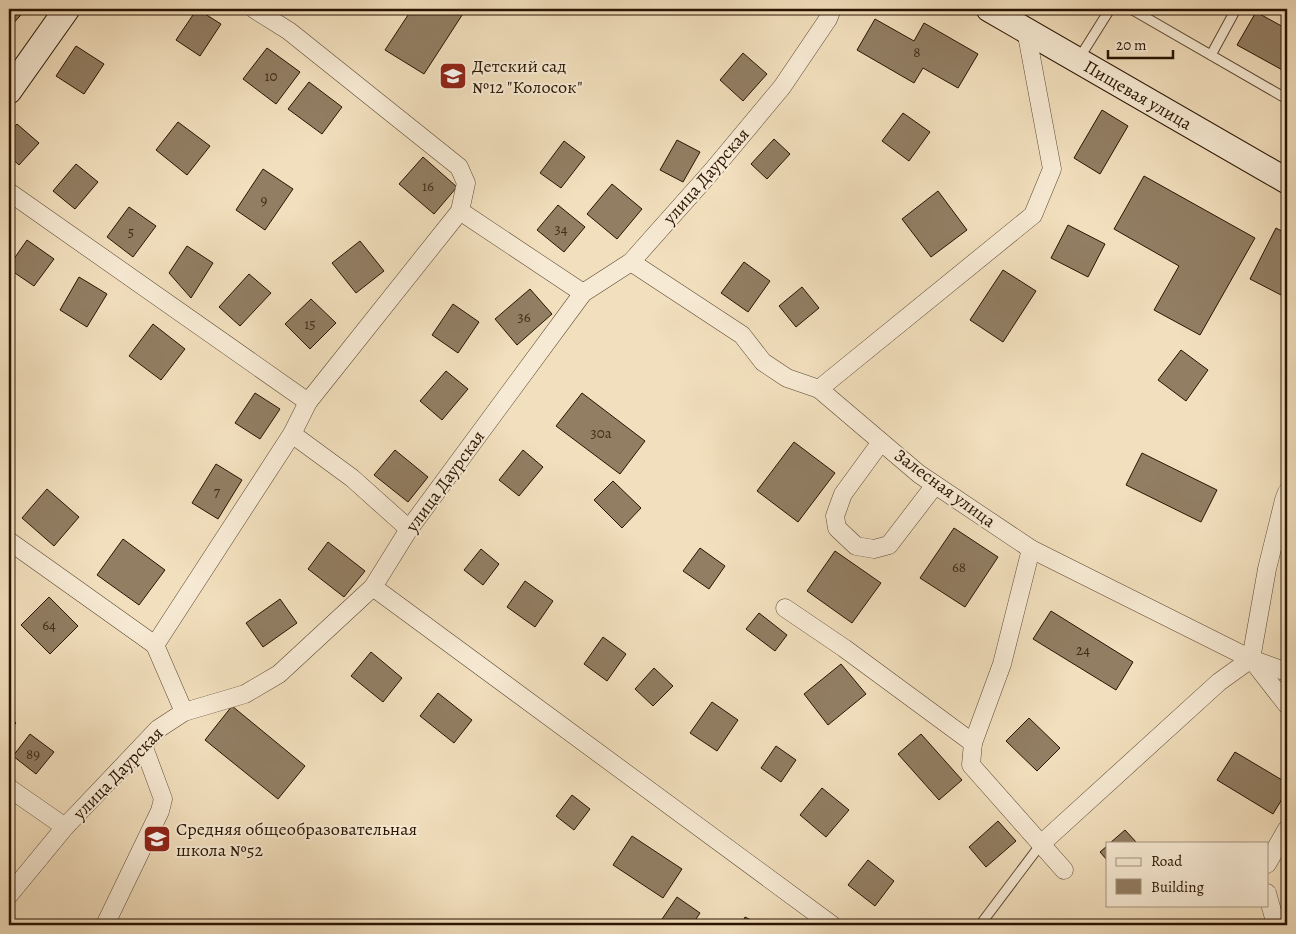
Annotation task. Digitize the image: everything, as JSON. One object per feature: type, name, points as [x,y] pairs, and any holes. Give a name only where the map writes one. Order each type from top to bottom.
[{"type":"main road","points":[[9,91],[67,9]]},
{"type":"main road","name":"Пищевая улица","points":[[989,9],[1285,174]]},
{"type":"street","points":[[155,645],[292,434],[308,402],[460,211],[466,183],[459,167],[289,31],[254,9]]},
{"type":"street","name":"улица Даурская","points":[[9,895],[65,827],[158,729],[184,712],[244,694],[279,674],[373,587],[409,530],[583,293],[631,262],[712,171],[782,87],[828,19],[832,9]]},
{"type":"street","points":[[819,389],[1033,215],[1052,169],[1026,30]]},
{"type":"street","points":[[9,192],[308,402]]},
{"type":"street","points":[[460,211],[583,293]]},
{"type":"street","name":"Залесная улица","points":[[631,262],[742,336],[763,362],[787,378],[819,389],[919,474],[1031,549],[1251,659],[1287,672]]},
{"type":"street","points":[[292,434],[352,478],[409,530]]},
{"type":"street","points":[[881,442],[843,494],[835,516],[837,528],[856,546],[874,549],[889,545],[935,485]]},
{"type":"street","points":[[1040,844],[1219,682],[1251,659],[1267,568],[1287,492]]},
{"type":"street","points":[[9,541],[155,645],[184,712]]},
{"type":"street","points":[[1031,549],[1002,664],[973,742],[971,765],[1064,870]]},
{"type":"street","points":[[373,587],[832,925]]},
{"type":"street","points":[[785,608],[844,648],[973,742]]},
{"type":"street","points":[[1251,659],[1287,706]]},
{"type":"street","points":[[105,925],[160,812],[163,799],[143,745]]},
{"type":"street","points":[[9,788],[65,827]]},
{"type":"street","points":[[1268,862],[1287,829]]},
{"type":"street","points":[[1268,897],[1276,925]]},
{"type":"lane","points":[[1078,60],[1110,9]]},
{"type":"lane","points":[[1131,9],[1287,100]]},
{"type":"lane","points":[[1210,55],[1236,9]]},
{"type":"lane","points":[[980,925],[1040,844]]},
{"type":"building","points":[[9,9],[26,9],[12,25],[9,22]]},
{"type":"building","points":[[197,9],[221,24],[200,56],[176,40]]},
{"type":"building","points":[[412,9],[466,9],[424,74],[385,50]]},
{"type":"building","points":[[1256,12],[1287,29],[1286,72],[1237,45]]},
{"type":"building","points":[[875,19],[914,41],[924,23],[978,54],[958,88],[923,68],[914,83],[857,50]]},
{"type":"building","points":[[76,46],[104,64],[84,94],[56,76]]},
{"type":"building","points":[[267,48],[300,72],[276,104],[243,79]]},
{"type":"building","points":[[743,53],[767,74],[743,101],[720,80]]},
{"type":"building","points":[[309,82],[342,107],[322,134],[288,109]]},
{"type":"building","points":[[1102,110],[1128,126],[1100,174],[1074,158]]},
{"type":"building","points":[[903,113],[930,132],[909,161],[882,141]]},
{"type":"building","points":[[178,122],[210,146],[187,175],[156,150]]},
{"type":"building","points":[[17,124],[39,143],[19,165],[9,156],[9,133]]},
{"type":"building","points":[[774,139],[790,154],[767,179],[751,164]]},
{"type":"building","points":[[677,140],[700,152],[683,182],[660,170]]},
{"type":"building","points":[[564,141],[585,157],[561,188],[540,173]]},
{"type":"building","points":[[423,157],[457,187],[434,214],[399,184]]},
{"type":"building","points":[[76,164],[98,182],[75,209],[53,191]]},
{"type":"building","points":[[263,169],[293,189],[265,230],[236,210]]},
{"type":"building","points":[[1144,176],[1255,238],[1200,335],[1154,310],[1179,266],[1114,229]]},
{"type":"building","points":[[612,184],[642,209],[617,239],[587,214]]},
{"type":"building","points":[[938,191],[967,230],[931,257],[902,219]]},
{"type":"building","points":[[558,205],[585,227],[564,252],[537,230]]},
{"type":"building","points":[[129,207],[156,226],[133,257],[107,237]]},
{"type":"building","points":[[1068,225],[1105,244],[1088,277],[1051,258]]},
{"type":"building","points":[[1276,228],[1287,234],[1287,282],[1281,295],[1250,279]]},
{"type":"building","points":[[27,240],[54,259],[34,286],[9,269],[9,266]]},
{"type":"building","points":[[360,241],[384,271],[356,293],[332,263]]},
{"type":"building","points":[[187,246],[213,263],[191,298],[169,273]]},
{"type":"building","points":[[744,262],[770,281],[748,312],[721,293]]},
{"type":"building","points":[[1003,270],[1036,291],[1003,342],[970,320]]},
{"type":"building","points":[[249,274],[271,293],[240,326],[219,307]]},
{"type":"building","points":[[79,277],[107,294],[87,327],[60,310]]},
{"type":"building","points":[[802,287],[819,308],[796,327],[779,306]]},
{"type":"building","points":[[530,289],[552,314],[517,345],[495,319]]},
{"type":"building","points":[[311,299],[336,323],[310,349],[285,324]]},
{"type":"building","points":[[453,304],[479,322],[458,353],[432,335]]},
{"type":"building","points":[[153,324],[185,349],[161,380],[129,356]]},
{"type":"building","points":[[1181,350],[1208,370],[1186,401],[1158,380]]},
{"type":"building","points":[[446,371],[468,389],[442,420],[420,401]]},
{"type":"building","points":[[255,393],[280,409],[260,439],[235,423]]},
{"type":"building","points":[[582,393],[645,441],[620,474],[556,426]]},
{"type":"building","points":[[794,442],[835,473],[798,522],[757,491]]},
{"type":"building","points":[[395,450],[428,477],[408,502],[374,475]]},
{"type":"building","points":[[523,450],[543,467],[519,496],[499,480]]},
{"type":"building","points":[[1142,453],[1217,490],[1201,522],[1126,485]]},
{"type":"building","points":[[216,464],[242,480],[218,519],[192,503]]},
{"type":"building","points":[[613,481],[641,508],[622,528],[594,500]]},
{"type":"building","points":[[47,489],[79,517],[54,546],[22,518]]},
{"type":"building","points":[[954,528],[998,557],[965,607],[920,578]]},
{"type":"building","points":[[123,539],[165,570],[139,605],[97,575]]},
{"type":"building","points":[[328,542],[365,571],[344,597],[308,569]]},
{"type":"building","points":[[700,548],[725,566],[709,589],[683,571]]},
{"type":"building","points":[[481,549],[499,564],[483,585],[464,570]]},
{"type":"building","points":[[835,551],[881,583],[852,623],[807,591]]},
{"type":"building","points":[[525,581],[553,601],[535,627],[507,607]]},
{"type":"building","points":[[49,597],[78,626],[50,654],[21,625]]},
{"type":"building","points":[[280,599],[297,623],[263,647],[246,623]]},
{"type":"building","points":[[1051,611],[1133,662],[1116,690],[1033,639]]},
{"type":"building","points":[[759,613],[787,635],[775,651],[746,629]]},
{"type":"building","points":[[603,637],[626,654],[607,681],[584,664]]},
{"type":"building","points":[[371,652],[402,678],[383,702],[351,676]]},
{"type":"building","points":[[841,664],[866,694],[828,725],[804,694]]},
{"type":"building","points":[[654,668],[673,686],[653,706],[635,689]]},
{"type":"building","points":[[438,693],[472,720],[454,743],[420,716]]},
{"type":"building","points":[[712,702],[738,720],[717,751],[690,733]]},
{"type":"building","points":[[232,706],[305,766],[278,799],[205,740]]},
{"type":"building","points":[[9,717],[16,723],[9,731]]},
{"type":"building","points":[[1029,718],[1060,748],[1037,771],[1006,741]]},
{"type":"building","points":[[30,734],[54,752],[36,774],[13,756]]},
{"type":"building","points":[[921,734],[962,780],[939,800],[898,754]]},
{"type":"building","points":[[776,746],[796,760],[781,782],[761,768]]},
{"type":"building","points":[[1235,752],[1287,783],[1287,791],[1273,814],[1217,780]]},
{"type":"building","points":[[822,788],[849,810],[826,837],[800,815]]},
{"type":"building","points":[[572,795],[590,809],[574,830],[556,816]]},
{"type":"building","points":[[998,821],[1016,841],[986,867],[969,847]]},
{"type":"building","points":[[1125,830],[1136,842],[1111,842]]},
{"type":"building","points":[[632,836],[682,869],[663,898],[613,865]]},
{"type":"building","points":[[1106,847],[1106,859],[1100,852]]},
{"type":"building","points":[[868,860],[894,881],[875,906],[848,885]]},
{"type":"building","points":[[677,897],[700,913],[692,925],[658,925]]},
{"type":"building","points":[[745,917],[761,925],[741,925]]},
{"type":"place","name":"Детский сад №12 \"Колосок\"","points":[[453,76]]},
{"type":"place","name":"Средняя общеобразовательная школа №52","points":[[157,839]]}]
